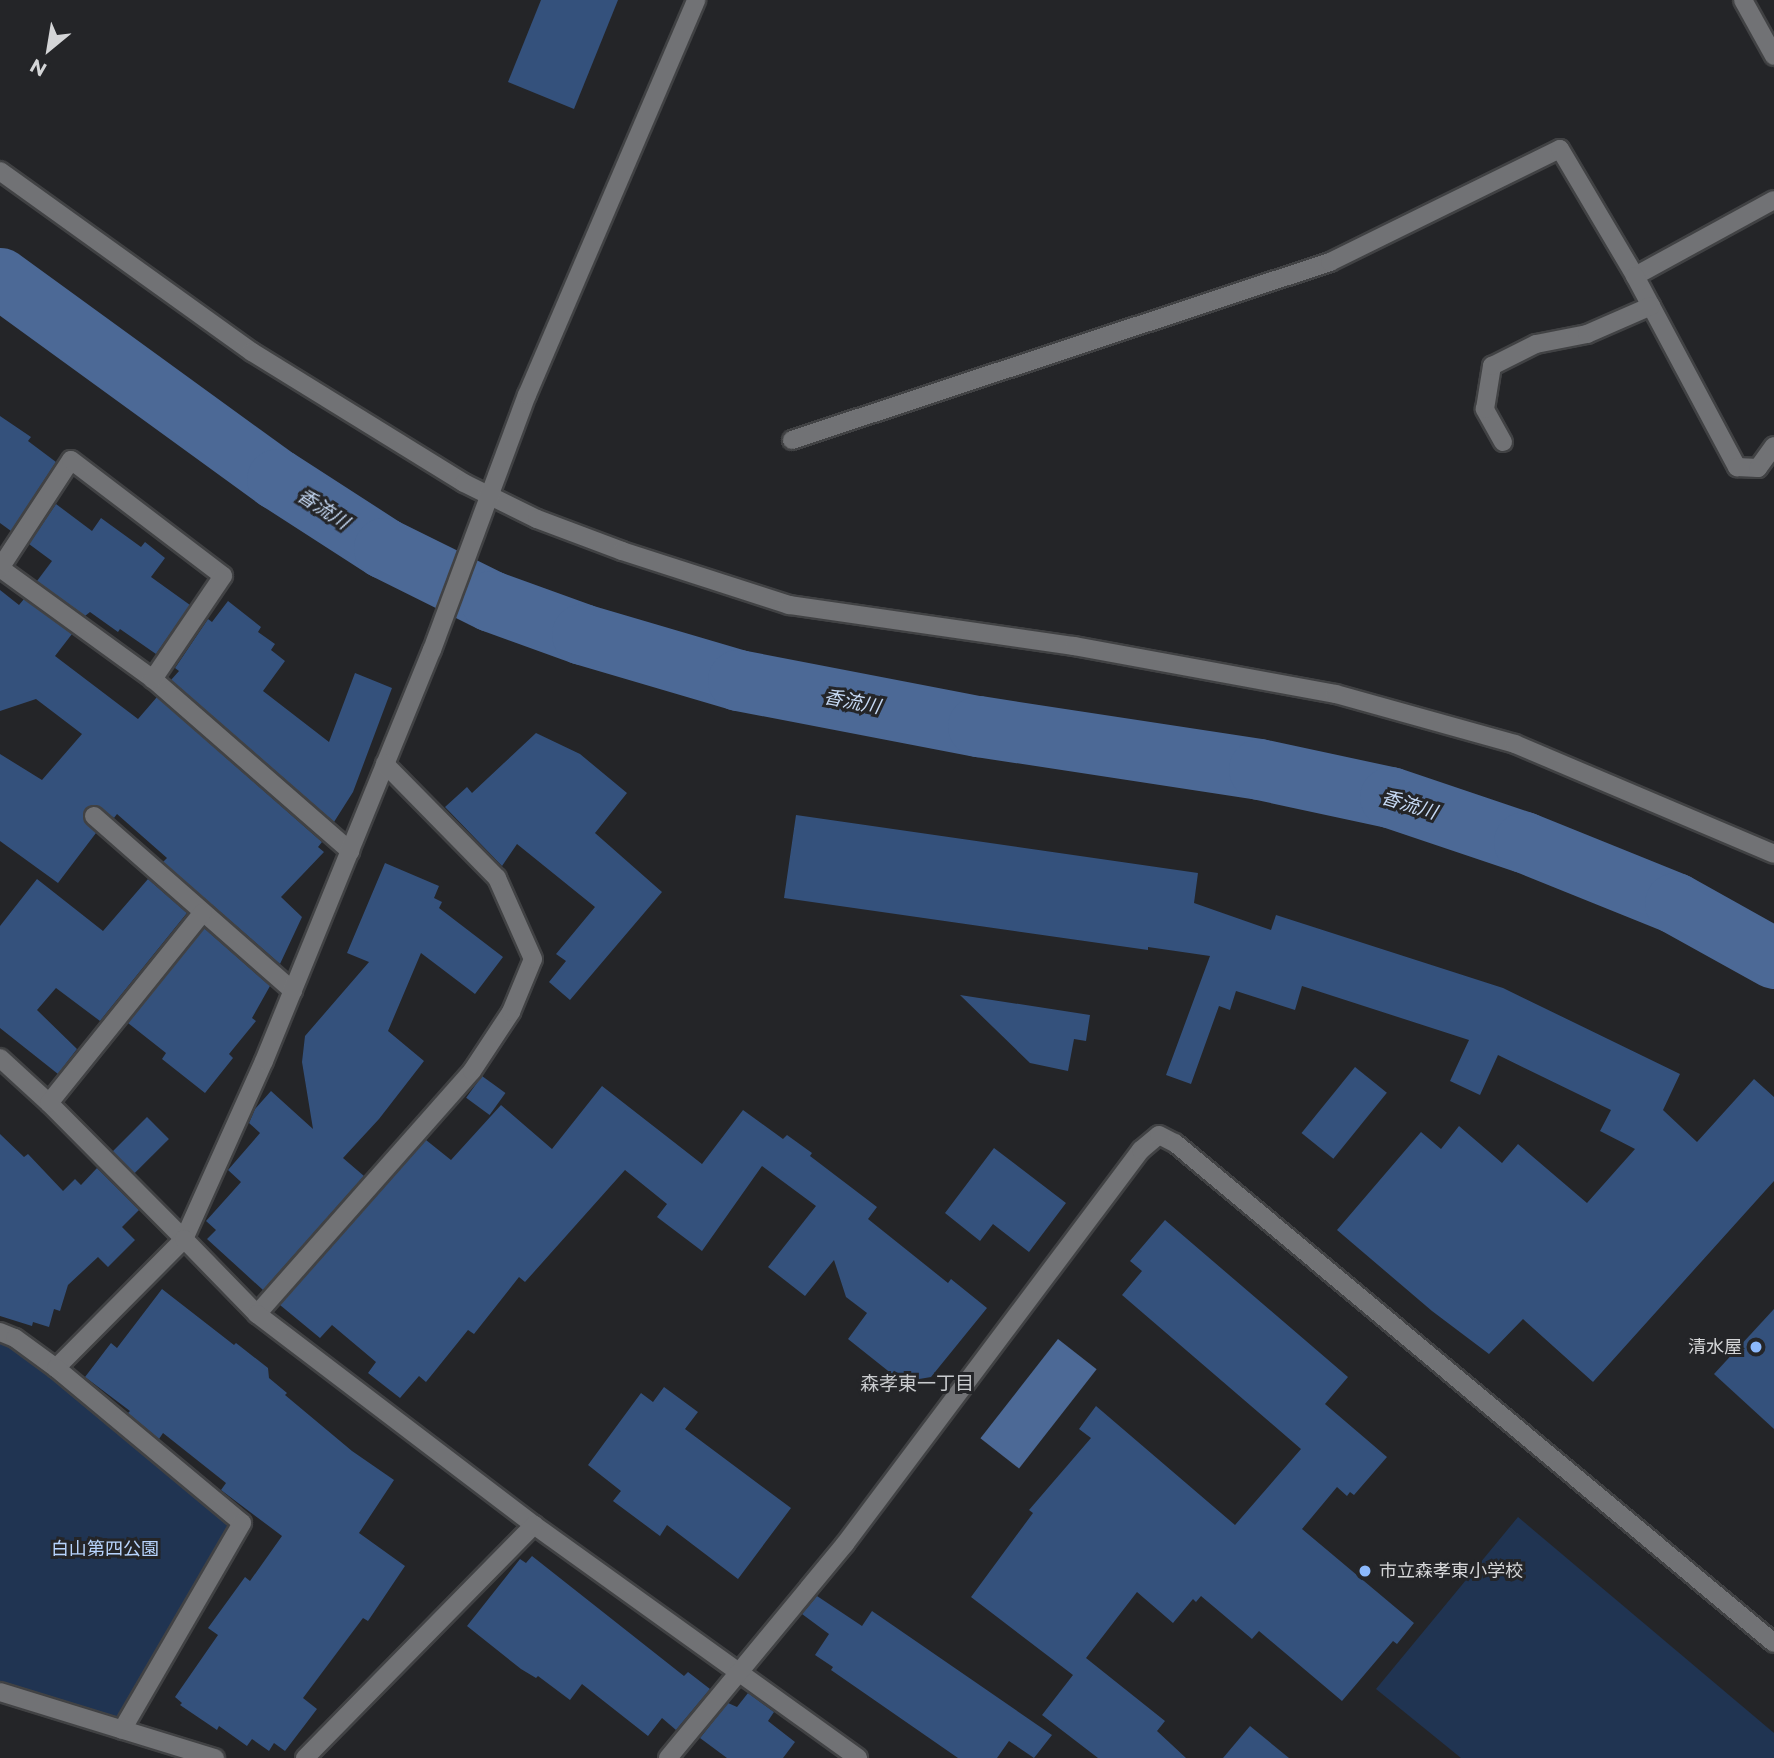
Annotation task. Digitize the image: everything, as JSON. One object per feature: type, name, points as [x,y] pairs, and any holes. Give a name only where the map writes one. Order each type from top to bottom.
[{"type":"street","points":[[56,1368],[184,1240],[293,991],[432,650],[527,396],[696,0]]},
{"type":"street","points":[[1743,0],[1774,56]]},
{"type":"street","points":[[792,440],[1330,262],[1560,149],[1635,276],[1738,467],[1758,468],[1774,446]]},
{"type":"street","points":[[0,171],[252,352],[487,500],[622,551],[789,605],[1074,646],[1336,694],[1502,740],[1712,825],[1774,854]]},
{"type":"street","points":[[1635,276],[1774,200]]},
{"type":"street","points":[[1503,442],[1485,409],[1492,366],[1536,344],[1587,334],[1651,306]]},
{"type":"street","points":[[153,679],[223,576],[71,460],[0,568],[153,679],[350,851]]},
{"type":"street","points":[[257,1314],[472,1071],[511,1012],[533,959],[498,878],[385,764]]},
{"type":"street","points":[[94,816],[293,991]]},
{"type":"street","points":[[49,1103],[203,912]]},
{"type":"street","points":[[0,1058],[49,1103],[257,1314],[534,1525],[858,1758]]},
{"type":"street","points":[[668,1758],[738,1670],[845,1544],[1141,1150],[1159,1135],[1175,1143],[1774,1643]]},
{"type":"street","points":[[0,1332],[15,1338],[56,1368],[242,1523],[122,1730]]},
{"type":"street","points":[[304,1758],[534,1525]]},
{"type":"street","points":[[0,1692],[215,1758]]},
{"type":"green space","name":"白山第四公園","points":[[0,1341],[56,1369],[242,1523],[123,1728],[0,1690]]},
{"type":"green space","points":[[1518,1517],[1774,1733],[1774,1758],[1461,1758],[1376,1689]]},
{"type":"shaded area","points":[[1058,1339],[1097,1369],[1019,1468],[980,1438]]},
{"type":"building","points":[[541,0],[618,0],[574,109],[508,82]]},
{"type":"building","points":[[0,416],[31,437],[28,441],[56,462],[11,531],[0,523]]},
{"type":"building","points":[[56,504],[92,531],[101,518],[141,547],[145,542],[165,558],[151,577],[190,605],[156,654],[90,612],[85,616],[37,581],[52,561],[29,544]]},
{"type":"building","points":[[0,590],[19,605],[24,599],[72,634],[55,656],[138,719],[157,697],[322,842],[318,847],[324,852],[281,897],[302,917],[280,964],[163,862],[167,858],[117,814],[114,818],[96,805],[85,809],[84,820],[96,833],[58,883],[0,841],[0,754],[42,780],[82,734],[36,699],[0,711]]},
{"type":"building","points":[[228,601],[261,627],[258,632],[275,644],[271,650],[285,661],[263,691],[329,742],[355,673],[392,688],[353,792],[334,822],[171,680],[179,671],[175,668],[208,619],[212,622]]},
{"type":"building","points":[[536,733],[580,754],[627,793],[595,833],[662,892],[570,1000],[549,982],[566,961],[556,954],[595,907],[517,844],[502,866],[445,807],[467,787],[472,793]]},
{"type":"building","points":[[796,815],[1198,873],[1194,903],[1271,930],[1276,915],[1503,988],[1680,1074],[1663,1110],[1697,1142],[1754,1079],[1774,1097],[1774,1181],[1593,1382],[1523,1319],[1489,1354],[1432,1311],[1337,1230],[1421,1132],[1441,1149],[1459,1126],[1502,1163],[1518,1144],[1587,1203],[1635,1149],[1600,1131],[1611,1110],[1498,1055],[1480,1095],[1450,1081],[1469,1040],[1302,986],[1295,1010],[1236,991],[1230,1010],[1219,1006],[1191,1084],[1166,1075],[1210,956],[1148,947],[1148,950],[784,898]]},
{"type":"building","points":[[385,863],[439,886],[434,898],[442,902],[439,908],[503,957],[475,994],[421,953],[388,1031],[424,1061],[379,1119],[343,1158],[364,1176],[263,1290],[207,1239],[216,1230],[206,1221],[241,1182],[228,1170],[260,1133],[249,1123],[255,1109],[271,1091],[313,1129],[302,1062],[305,1036],[369,962],[347,953]]},
{"type":"building","points":[[37,879],[103,931],[148,879],[187,913],[100,1021],[56,988],[37,1010],[77,1049],[58,1074],[0,1028],[0,926]]},
{"type":"building","points":[[204,928],[270,986],[252,1018],[256,1021],[229,1054],[233,1058],[205,1093],[162,1059],[166,1053],[128,1023]]},
{"type":"building","points":[[960,995],[1090,1015],[1086,1041],[1074,1039],[1068,1071],[1030,1063]]},
{"type":"building","points":[[1355,1067],[1387,1093],[1333,1159],[1302,1133]]},
{"type":"building","points":[[482,1076],[505,1093],[490,1115],[466,1098]]},
{"type":"building","points":[[602,1086],[702,1164],[743,1110],[783,1139],[787,1135],[877,1207],[868,1219],[948,1283],[951,1279],[987,1308],[931,1377],[902,1382],[848,1339],[867,1313],[846,1297],[834,1260],[805,1296],[768,1267],[816,1206],[762,1166],[702,1251],[657,1217],[667,1204],[625,1170],[525,1282],[519,1277],[474,1334],[468,1330],[426,1382],[419,1376],[400,1398],[368,1373],[376,1362],[332,1325],[320,1338],[280,1305],[426,1140],[451,1160],[501,1105],[552,1149]]},
{"type":"building","points":[[147,1117],[169,1139],[134,1174],[112,1152]]},
{"type":"building","points":[[0,1134],[24,1157],[28,1154],[63,1191],[75,1179],[81,1185],[97,1168],[139,1210],[122,1227],[135,1240],[108,1267],[98,1257],[68,1285],[60,1311],[54,1309],[49,1327],[33,1322],[32,1326],[0,1316]]},
{"type":"building","points":[[994,1148],[1066,1203],[1029,1252],[993,1224],[980,1241],[945,1213]]},
{"type":"building","points":[[1165,1220],[1348,1377],[1325,1404],[1387,1457],[1354,1495],[1350,1492],[1347,1496],[1337,1487],[1302,1529],[1414,1623],[1397,1644],[1393,1641],[1342,1701],[1259,1631],[1252,1639],[1201,1596],[1196,1602],[1193,1599],[1173,1623],[1137,1592],[1086,1658],[1165,1721],[1157,1731],[1186,1758],[1098,1758],[1042,1715],[1073,1675],[971,1597],[1033,1513],[1029,1510],[1091,1438],[1079,1429],[1096,1406],[1235,1525],[1301,1449],[1122,1295],[1142,1271],[1130,1261]]},
{"type":"building","points":[[162,1289],[268,1368],[269,1378],[287,1393],[285,1395],[352,1451],[394,1480],[359,1533],[405,1566],[368,1621],[363,1618],[303,1698],[317,1709],[285,1751],[274,1743],[269,1751],[252,1739],[247,1746],[219,1726],[217,1730],[180,1705],[182,1703],[175,1697],[218,1635],[208,1628],[245,1577],[250,1581],[282,1536],[221,1490],[226,1483],[163,1433],[159,1439],[128,1413],[130,1411],[85,1377],[111,1343],[117,1348]]},
{"type":"building","name":"清水屋","points":[[1774,1309],[1774,1429],[1714,1374]]},
{"type":"building","points":[[664,1387],[698,1412],[685,1429],[791,1508],[738,1579],[667,1525],[660,1536],[613,1501],[621,1491],[588,1465],[641,1393],[653,1402]]},
{"type":"building","points":[[532,1556],[684,1676],[688,1672],[710,1689],[676,1730],[662,1718],[648,1736],[582,1684],[570,1700],[538,1676],[536,1678],[521,1669],[467,1626],[520,1559],[526,1563]]},
{"type":"building","points":[[817,1596],[862,1626],[872,1611],[1052,1735],[1034,1758],[1009,1741],[997,1758],[958,1758],[831,1670],[833,1667],[815,1655],[829,1634],[802,1614]]},
{"type":"building","points":[[748,1693],[774,1712],[768,1721],[795,1742],[783,1758],[727,1758],[700,1738],[728,1703],[737,1707]]},
{"type":"building","points":[[1250,1726],[1289,1758],[1223,1758]]},
{"type":"waterway","name":"香流川","points":[[0,278],[277,479],[384,548],[491,601],[582,634],[738,680],[978,726],[1259,769],[1390,797],[1524,842],[1675,903],[1774,958]]},
{"type":"place","name":"清水屋","points":[[1756,1347]]},
{"type":"place","name":"市立森孝東小学校","points":[[1365,1571]]},
{"type":"district","name":"森孝東一丁目","points":[[917,1384]]}]
